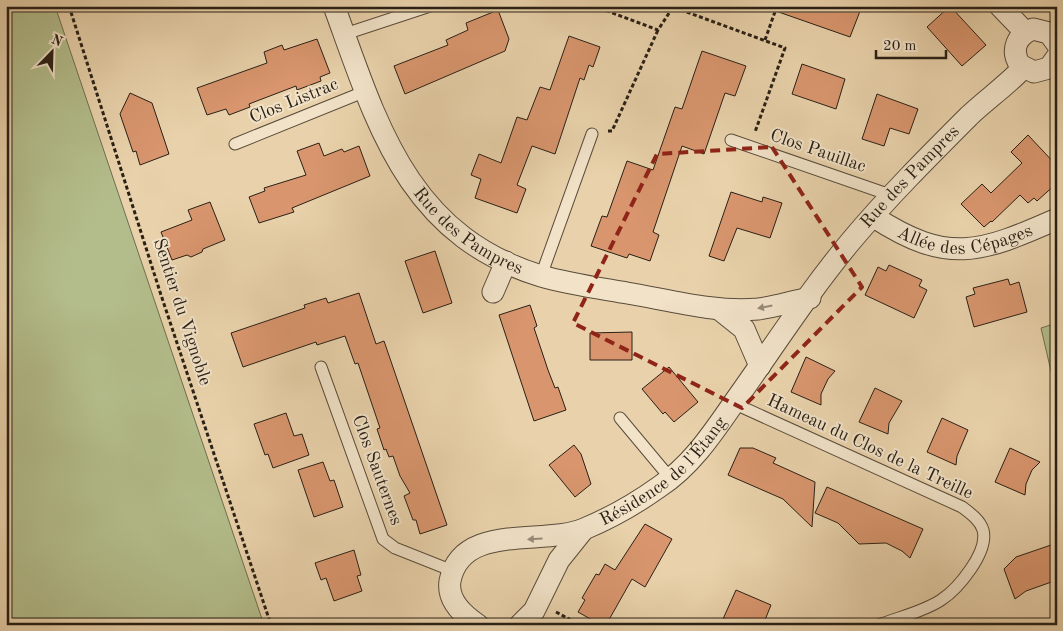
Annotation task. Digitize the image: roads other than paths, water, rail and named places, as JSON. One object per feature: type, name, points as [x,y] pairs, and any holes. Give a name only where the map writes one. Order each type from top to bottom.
[{"type":"street","name":"Rue des Pampres","points":[[334,6],[386,139],[414,188],[457,232],[506,262],[540,276],[719,309],[759,309],[810,298]]},
{"type":"street","points":[[1000,6],[1025,32]]},
{"type":"street","points":[[1057,44],[1052,36],[1045,31],[1033,30],[1025,32],[1019,38],[1015,49],[1016,57],[1023,68],[1030,71],[1042,71],[1052,65],[1057,57]]},
{"type":"street","name":"Rue des Pampres","points":[[733,404],[850,243],[967,118],[1002,90],[1023,68]]},
{"type":"street","name":"Allée des Cépages","points":[[874,217],[919,242],[960,250],[1002,243],[1057,219]]},
{"type":"street","points":[[493,292],[506,262]]},
{"type":"street","name":"Rue des Pampres","points":[[719,309],[744,329],[760,366]]},
{"type":"street","name":"Résidence de l'Étang","points":[[453,571],[465,555],[480,544],[489,541],[543,538],[583,530],[672,479],[694,457],[733,404]]},
{"type":"street","name":"Résidence de l'Étang","points":[[520,625],[534,610],[559,560],[583,530]]},
{"type":"street","points":[[453,571],[450,589],[451,596],[462,612],[478,625]]},
{"type":"lane","points":[[345,34],[430,6]]},
{"type":"lane","name":"Clos Listrac","points":[[235,144],[366,91]]},
{"type":"lane","points":[[540,276],[592,134]]},
{"type":"lane","name":"Clos Pauillac","points":[[732,140],[893,196]]},
{"type":"lane","name":"Clos Sauternes","points":[[321,367],[383,539],[395,548],[453,571]]},
{"type":"lane","name":"Hameau du Clos de la Treille","points":[[733,404],[962,507],[977,520],[982,528],[983,545],[975,562],[960,582],[942,600],[879,625]]},
{"type":"lane","points":[[620,418],[672,479]]}]
